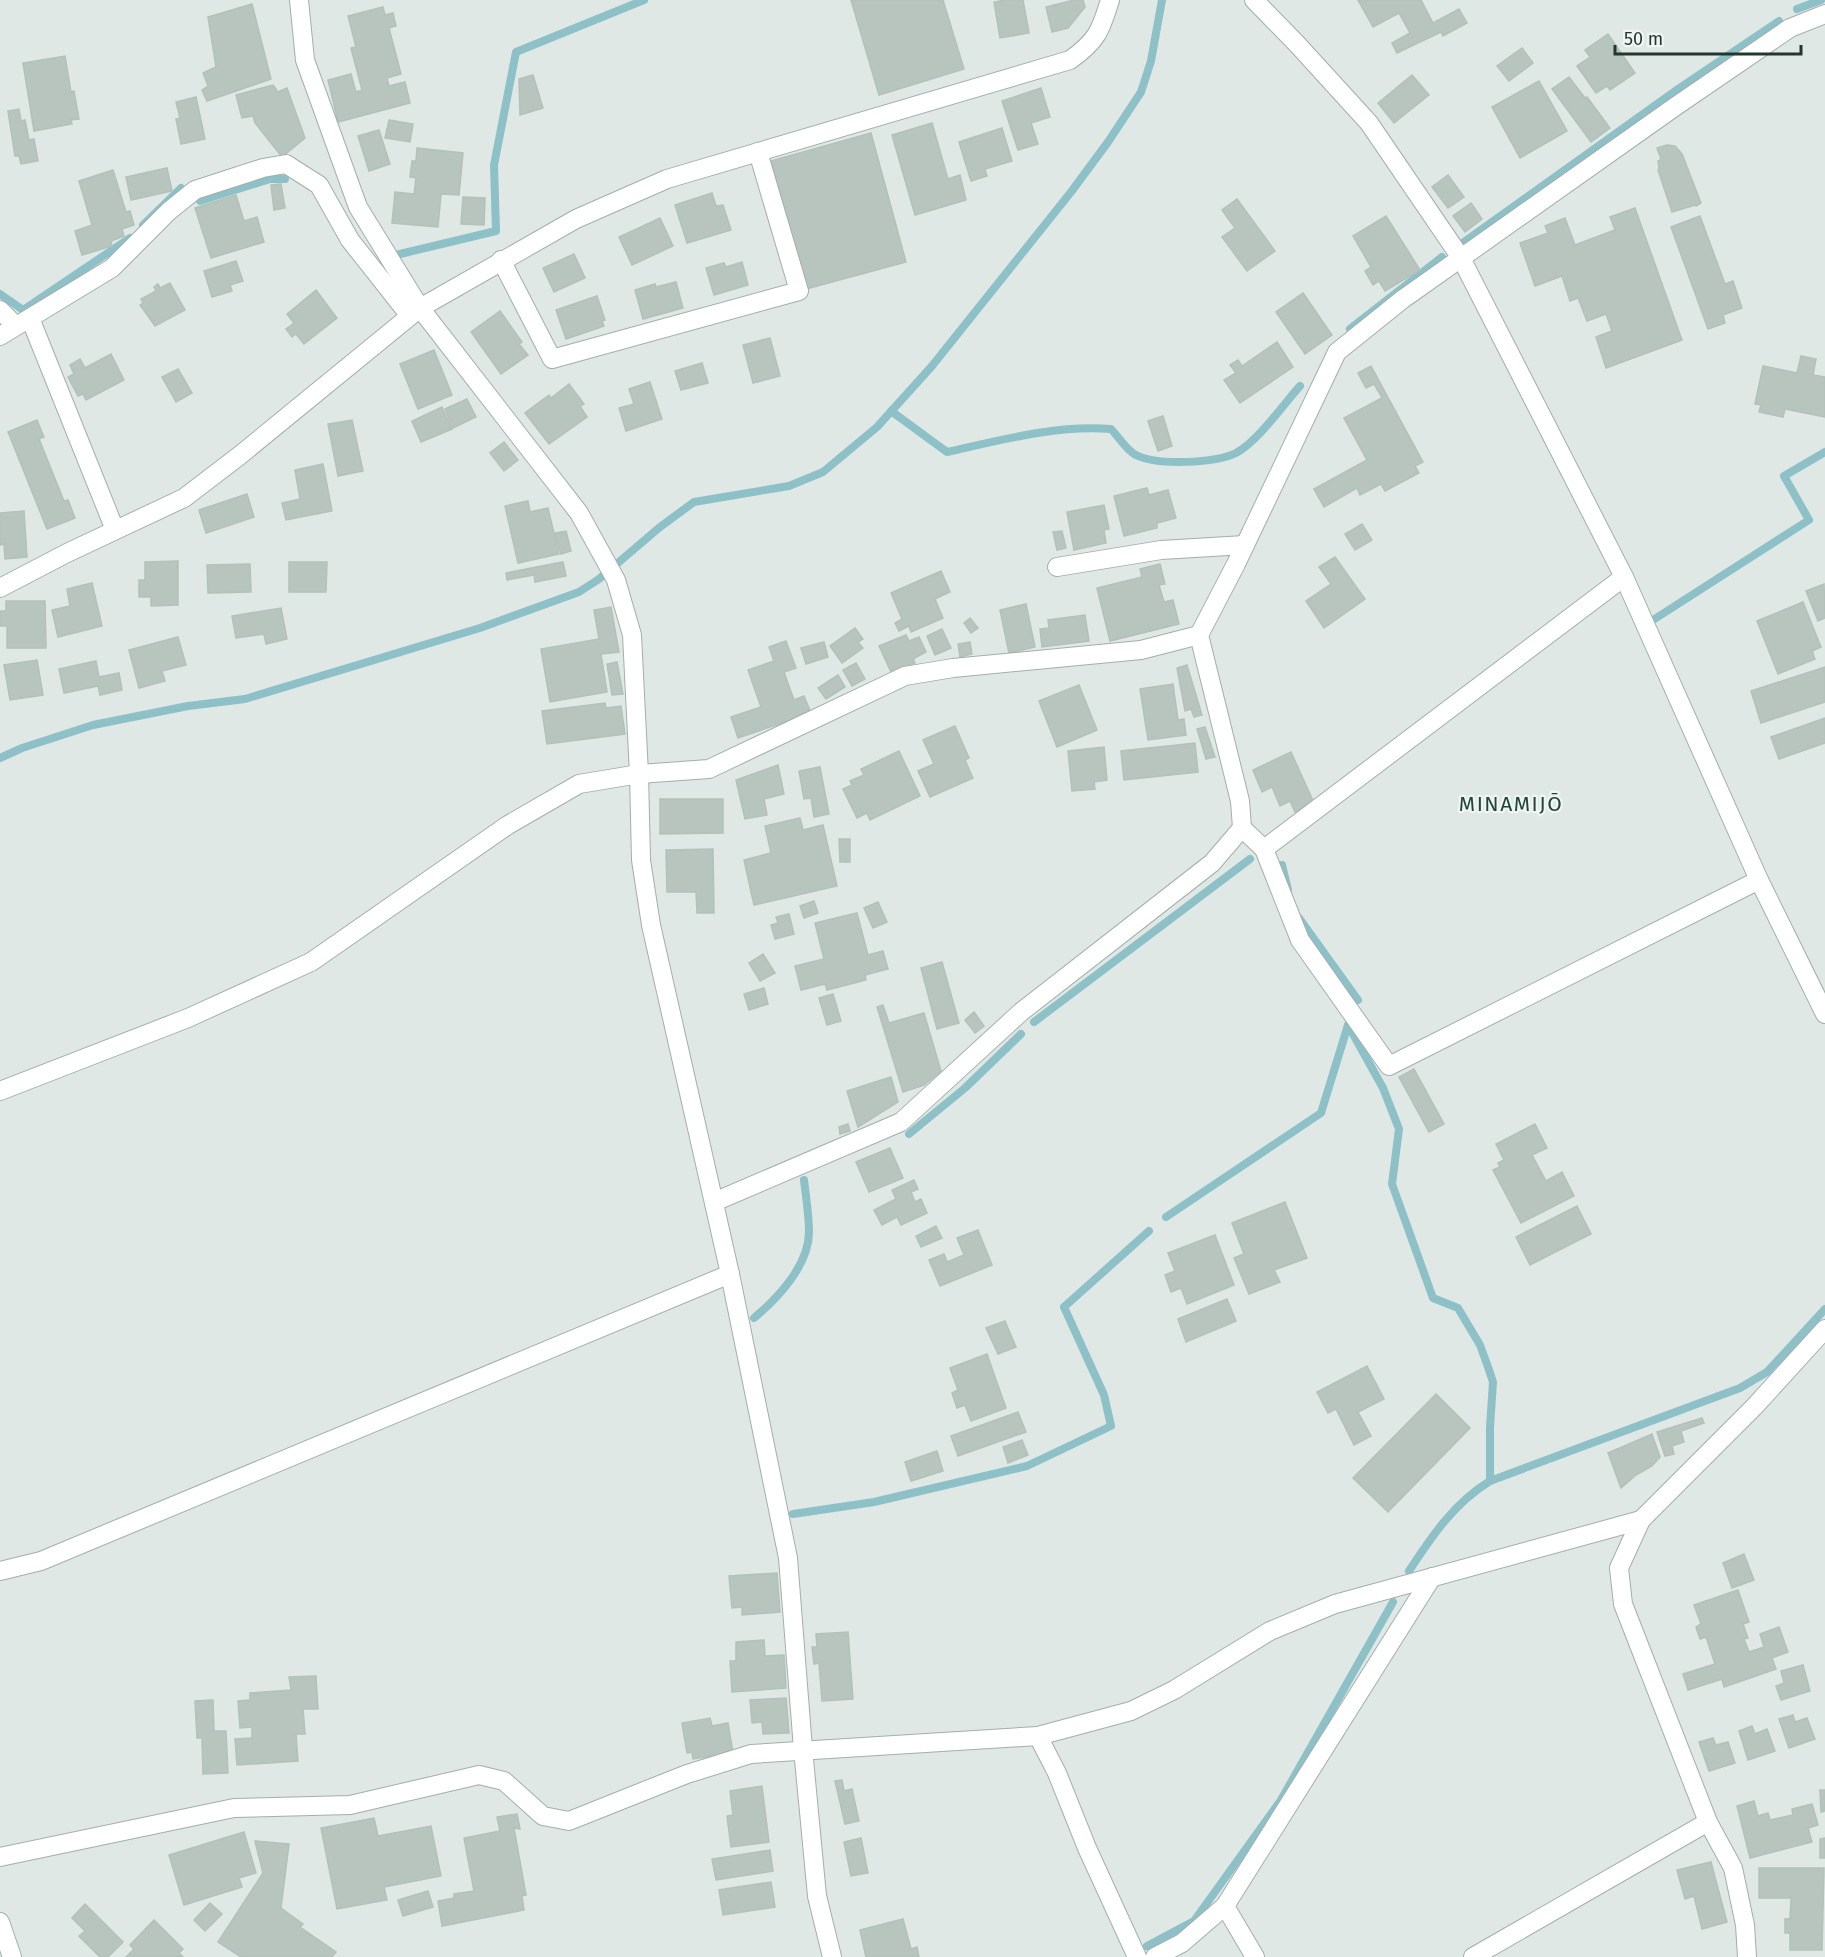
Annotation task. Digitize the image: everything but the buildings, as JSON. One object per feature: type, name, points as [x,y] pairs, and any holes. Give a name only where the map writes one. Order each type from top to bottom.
[{"type":"street","points":[[299,0],[305,60],[358,207],[415,312]]},
{"type":"street","points":[[0,588],[184,498],[415,312],[501,260],[576,219],[666,179],[1070,60],[1087,48],[1101,28],[1110,0]]},
{"type":"street","points":[[1254,0],[1369,123],[1461,258],[1624,577],[1759,880],[1825,1014]]},
{"type":"street","points":[[1759,880],[1389,1066],[1300,939],[1264,849],[1242,828],[1240,801],[1199,635],[1245,545],[1337,352],[1403,299],[1676,106],[1790,28],[1825,14]]},
{"type":"street","points":[[501,260],[552,359],[799,291],[758,152]]},
{"type":"street","points":[[0,336],[112,268],[169,211],[195,190],[263,168],[286,164],[320,185],[350,240],[415,312],[579,513],[616,580],[632,635],[641,860],[651,925],[730,1274],[788,1558],[817,1896],[832,1957]]},
{"type":"street","points":[[0,310],[23,322],[115,530]]},
{"type":"street","points":[[1057,567],[1161,550],[1245,545]]},
{"type":"street","points":[[1264,849],[1624,577]]},
{"type":"street","points":[[0,1091],[188,1018],[311,962],[508,825],[579,784],[639,774],[709,769],[905,676],[952,668],[1142,650],[1199,635]]},
{"type":"street","points":[[714,1202],[901,1122],[1021,1012],[1212,863],[1242,828]]},
{"type":"street","points":[[0,1571],[41,1561],[730,1274]]},
{"type":"street","points":[[1747,1957],[1745,1925],[1733,1868],[1708,1822],[1623,1604],[1619,1568],[1641,1520],[1755,1406],[1825,1329]]},
{"type":"street","points":[[0,1857],[234,1808],[350,1805],[479,1775],[504,1780],[543,1816],[569,1821],[687,1774],[751,1754],[1038,1736],[1131,1711],[1174,1690],[1270,1631],[1335,1604],[1641,1520]]},
{"type":"street","points":[[1155,1957],[1182,1943],[1225,1906],[1432,1577]]},
{"type":"street","points":[[1038,1736],[1057,1773],[1087,1848],[1137,1957]]},
{"type":"street","points":[[1473,1957],[1708,1822]]},
{"type":"street","points":[[1225,1906],[1255,1957]]},
{"type":"street","points":[[1,1924],[12,1957]]},
{"type":"waterway","points":[[396,255],[496,231],[494,165],[516,52],[644,0]]},
{"type":"waterway","points":[[0,758],[22,748],[93,725],[188,706],[245,699],[480,628],[579,592],[599,579],[660,527],[694,502],[789,486],[823,472],[877,427],[932,366],[1108,142],[1141,92],[1151,61],[1162,0]]},
{"type":"waterway","points":[[1797,9],[1821,0]]},
{"type":"waterway","points":[[1464,242],[1678,89],[1779,21]]},
{"type":"waterway","points":[[200,201],[270,179],[285,179]]},
{"type":"waterway","points":[[143,225],[181,188]]},
{"type":"waterway","points":[[0,294],[23,310],[130,238]]},
{"type":"waterway","points":[[1350,329],[1442,257]]},
{"type":"waterway","points":[[891,411],[947,452],[1049,431],[1090,428],[1111,429],[1136,455],[1158,461],[1186,462],[1215,459],[1236,453],[1262,431],[1300,386]]},
{"type":"waterway","points":[[1653,620],[1809,520],[1784,476],[1825,452]]},
{"type":"waterway","points":[[1034,1022],[1250,859]]},
{"type":"waterway","points":[[1282,865],[1288,890]]},
{"type":"waterway","points":[[1299,918],[1358,1000]]},
{"type":"waterway","points":[[1348,1025],[1383,1088],[1399,1129],[1392,1184],[1433,1298],[1458,1308],[1480,1345],[1493,1382],[1490,1481]]},
{"type":"waterway","points":[[1166,1217],[1321,1113],[1348,1025]]},
{"type":"waterway","points":[[909,1134],[965,1088],[1021,1034]]},
{"type":"waterway","points":[[754,1318],[782,1291],[804,1257],[809,1232],[804,1180]]},
{"type":"waterway","points":[[793,1514],[874,1502],[1027,1466],[1111,1426],[1104,1395],[1064,1307],[1149,1231]]},
{"type":"waterway","points":[[1409,1571],[1435,1533],[1455,1510],[1465,1499],[1490,1481],[1740,1388],[1767,1372],[1825,1309]]},
{"type":"waterway","points":[[1147,1946],[1194,1921],[1281,1800],[1393,1602]]},
{"type":"district","name":"MINAMIJŌ","points":[[1511,804]]}]
